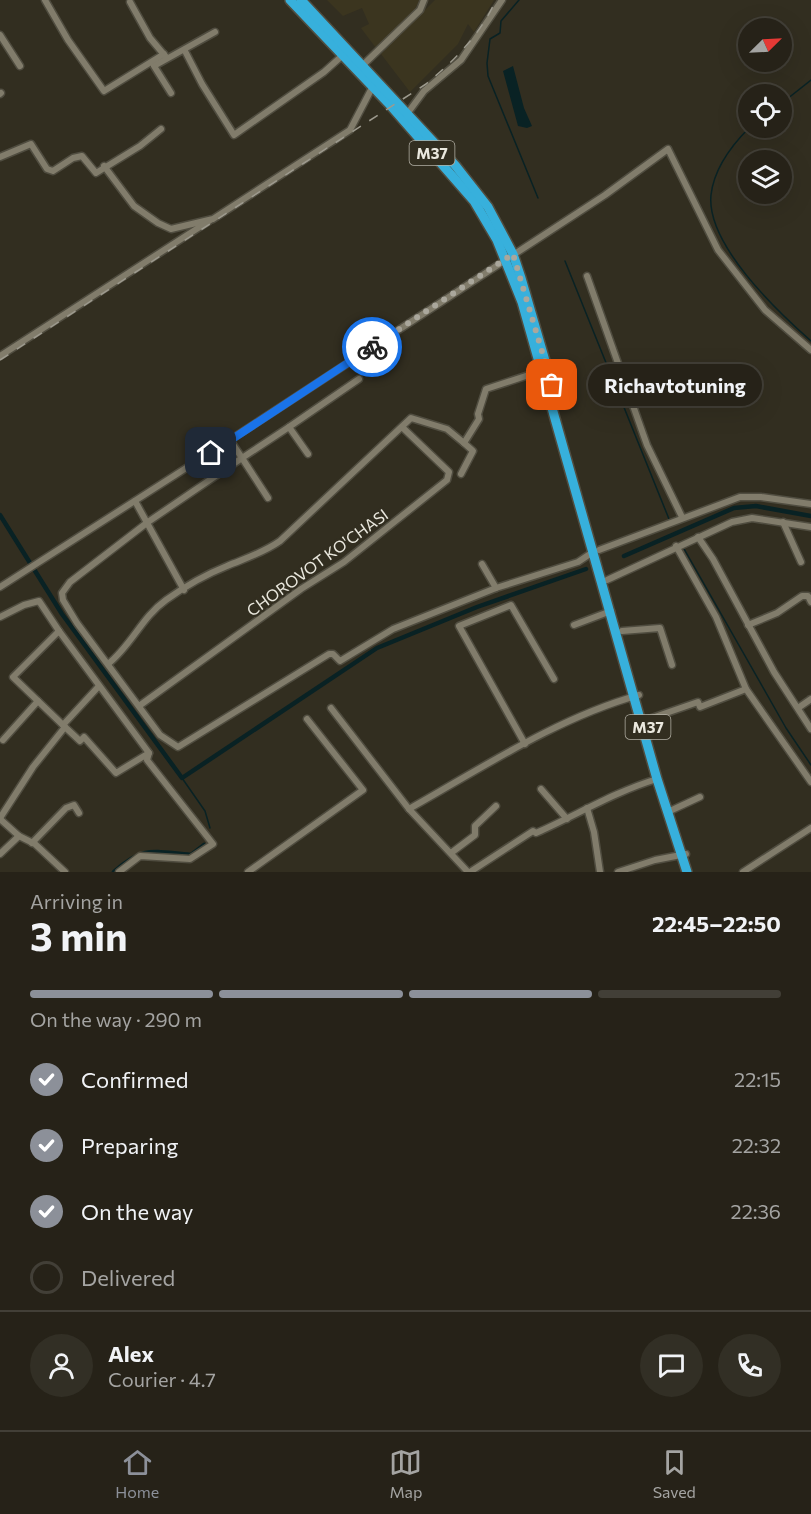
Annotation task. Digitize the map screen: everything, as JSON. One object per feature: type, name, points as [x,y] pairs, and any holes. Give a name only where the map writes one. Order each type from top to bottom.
[{"type":"highway","name":"M37","points":[[290,0],[363,65],[479,194],[509,256],[535,323],[596,551]]},
{"type":"highway","name":"M37","points":[[301,0],[343,55],[461,185],[509,256],[541,371],[622,631],[657,779],[683,855],[694,872]]},
{"type":"highway","name":"M37","points":[[605,581],[611,611],[672,810],[687,872]]},
{"type":"street","points":[[45,0],[104,91],[166,57],[185,51],[215,32]]},
{"type":"street","points":[[363,65],[420,10],[424,0]]},
{"type":"street","points":[[407,114],[424,91],[461,60],[502,0]]},
{"type":"street","points":[[130,2],[150,38],[166,57]]},
{"type":"street","points":[[0,35],[20,66]]},
{"type":"street","points":[[185,51],[202,84],[234,135],[324,72],[343,55]]},
{"type":"street","points":[[166,57],[154,66],[171,93]]},
{"type":"street","points":[[0,356],[350,130],[373,86]]},
{"type":"street","points":[[0,157],[31,144],[47,169],[53,171],[73,158],[82,156],[96,173],[140,146],[161,129]]},
{"type":"street","points":[[0,587],[605,195],[668,149],[718,250],[765,310],[811,350]]},
{"type":"street","points":[[104,166],[134,206],[164,226],[171,229],[213,219]]},
{"type":"street","points":[[587,276],[647,445],[682,517]]},
{"type":"street","points":[[464,443],[479,419],[478,414],[486,389],[541,371]]},
{"type":"street","points":[[358,379],[148,522],[70,582],[62,593],[63,600],[77,623],[160,735],[178,747],[329,654],[333,654],[340,661],[393,630],[496,588],[578,562],[596,551],[644,535],[682,517],[740,497],[761,497],[811,504]]},
{"type":"street","points":[[108,664],[119,655],[152,613],[166,600],[225,567],[262,554],[280,541],[411,418],[447,429],[473,451],[461,474]]},
{"type":"street","points":[[289,427],[308,454]]},
{"type":"street","name":"CHOROVOT KO'CHASI","points":[[139,706],[301,589],[344,562],[447,480],[449,472],[402,427]]},
{"type":"street","points":[[230,440],[268,498]]},
{"type":"street","points":[[135,501],[184,590]]},
{"type":"street","points":[[605,581],[676,546],[732,522],[752,518],[811,527]]},
{"type":"street","points":[[783,522],[801,562]]},
{"type":"street","points":[[698,537],[811,729]]},
{"type":"street","points":[[676,546],[716,617],[746,690],[769,719],[811,782]]},
{"type":"street","points":[[482,564],[496,588]]},
{"type":"street","points":[[748,625],[777,613],[802,596],[808,596],[811,602]]},
{"type":"street","points":[[0,617],[24,605],[39,601],[149,753]]},
{"type":"street","points":[[525,744],[459,626],[511,605],[554,679]]},
{"type":"street","points":[[574,625],[611,611]]},
{"type":"street","points":[[622,631],[660,628],[672,665]]},
{"type":"street","points":[[59,631],[13,677],[80,741],[84,737],[116,773],[149,753]]},
{"type":"street","points":[[65,872],[0,818],[33,767],[64,726],[99,686]]},
{"type":"street","points":[[646,720],[698,702],[700,707],[746,690]]},
{"type":"street","points":[[409,809],[525,744],[597,710],[637,696]]},
{"type":"street","points":[[798,708],[811,699]]},
{"type":"street","points":[[3,740],[38,701]]},
{"type":"street","points":[[331,708],[409,809],[469,872],[526,835],[567,819],[627,788],[657,779]]},
{"type":"street","points":[[248,872],[363,789],[307,719]]},
{"type":"street","points":[[119,872],[140,856],[190,859],[213,844],[147,760],[149,753]]},
{"type":"street","points":[[541,789],[567,819]]},
{"type":"street","points":[[672,810],[700,797]]},
{"type":"street","points":[[32,843],[66,808],[74,806],[79,813]]},
{"type":"street","points":[[451,853],[475,835],[475,826],[496,806]]},
{"type":"street","points":[[587,808],[594,832],[600,872]]},
{"type":"street","points":[[743,872],[811,828]]},
{"type":"street","points":[[0,854],[19,836]]},
{"type":"street","points":[[618,872],[655,860],[683,855]]},
{"type":"shaded area","points":[[327,0],[419,1],[412,15],[376,48],[361,28],[369,24],[362,8],[343,16]]},
{"type":"shaded area","points":[[435,0],[494,0],[474,32],[468,24],[458,44],[410,92],[381,54]]},
{"type":"water","points":[[513,66],[524,108],[532,126],[527,128],[518,126],[503,71]]},
{"type":"waterway","points":[[519,0],[501,21],[500,33],[490,39],[488,76],[538,198]]},
{"type":"waterway","points":[[792,95],[811,80]]},
{"type":"waterway","points":[[740,138],[730,150],[716,176],[711,195],[712,214],[731,255],[746,275],[763,295],[811,341]]},
{"type":"waterway","points":[[565,261],[669,519]]},
{"type":"waterway","points":[[624,556],[734,508],[756,506],[811,516]]},
{"type":"waterway","points":[[0,515],[62,614],[182,778],[377,648],[477,607],[586,569]]},
{"type":"waterway","points":[[683,547],[786,728],[811,765]]},
{"type":"waterway","points":[[182,778],[205,811],[210,828]]},
{"type":"waterway","points":[[114,872],[124,863],[142,854],[158,852],[191,855],[204,845]]},
{"type":"railway","points":[[0,360],[426,84],[466,46],[490,13],[496,0]]},
{"type":"way so far","points":[[372,347],[513,254],[552,385]]},
{"type":"place","name":"Richavtotuning","points":[[552,385]]},
{"type":"route","points":[[211,453],[372,347]]}]
